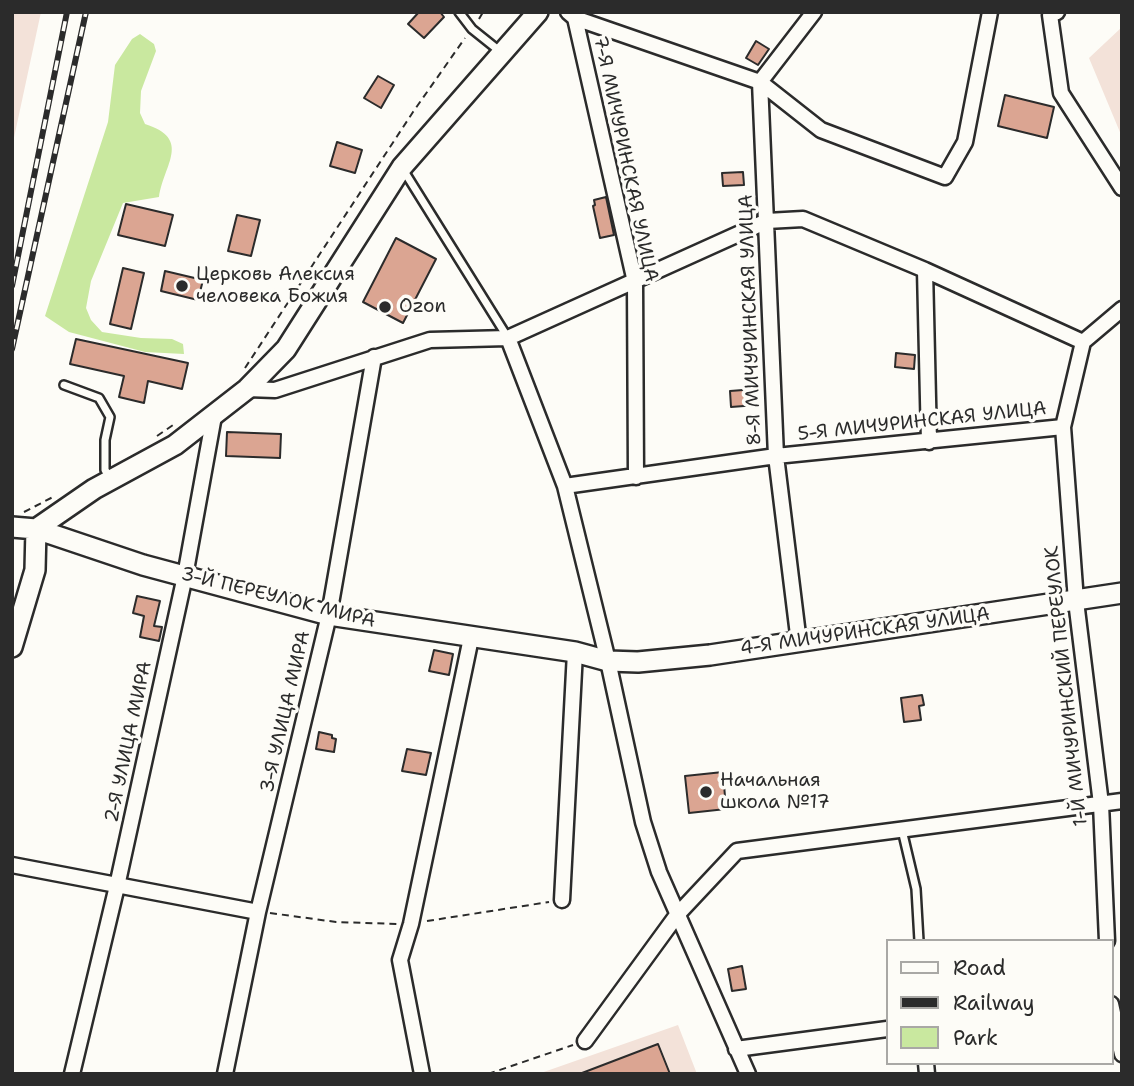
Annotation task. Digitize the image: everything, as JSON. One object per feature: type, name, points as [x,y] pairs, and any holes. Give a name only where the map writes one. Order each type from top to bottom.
[{"type":"street","points":[[12,647],[34,570],[24,522],[111,480],[175,445],[214,416],[244,381],[286,349],[401,167],[538,12]]},
{"type":"street","points":[[760,82],[814,12]]},
{"type":"street","points":[[572,15],[760,82],[821,130],[945,177],[965,142],[990,12]]},
{"type":"street","points":[[1053,14],[1060,93],[1122,188]]},
{"type":"street","name":"7-Я МИЧУРИНСКАЯ УЛИЦА","points":[[572,15],[635,282],[636,477]]},
{"type":"street","name":"8-Я МИЧУРИНСКАЯ УЛИЦА","points":[[760,82],[776,456],[799,643]]},
{"type":"street","points":[[244,381],[275,390],[430,340],[508,338],[767,221],[803,219],[925,270],[1083,342],[1122,309]]},
{"type":"street","points":[[925,270],[929,442]]},
{"type":"street","points":[[508,338],[565,486],[608,661],[643,822],[659,872],[748,1074]]},
{"type":"street","name":"5-Я МИЧУРИНСКАЯ УЛИЦА","points":[[565,486],[776,456],[1063,426],[1083,342]]},
{"type":"street","name":"3-Я УЛИЦА МИРА","points":[[225,1074],[258,912],[328,615],[374,357]]},
{"type":"street","name":"2-Я УЛИЦА МИРА","points":[[72,1074],[117,886],[185,576],[214,416]]},
{"type":"street","name":"1-Й МИЧУРИНСКИЙ ПЕРЕУЛОК","points":[[1063,426],[1076,601],[1101,804],[1107,939]]},
{"type":"street","name":"3-Й ПЕРЕУЛОК МИРА","points":[[24,522],[143,565],[328,615],[575,652],[608,661]]},
{"type":"street","name":"4-Я МИЧУРИНСКАЯ УЛИЦА","points":[[608,661],[638,662],[799,643],[1122,593]]},
{"type":"street","points":[[422,1074],[400,960],[411,924],[471,638]]},
{"type":"street","points":[[562,900],[575,652]]},
{"type":"street","points":[[585,1041],[677,915],[737,851],[1122,801]]},
{"type":"street","points":[[12,865],[258,912]]},
{"type":"street","points":[[1113,1011],[1122,1054]]},
{"type":"street","points":[[736,1049],[886,1029]]},
{"type":"lane","points":[[459,12],[472,29],[502,53]]},
{"type":"lane","points":[[401,167],[508,338]]},
{"type":"lane","points":[[64,385],[99,398],[110,417],[105,440],[105,470],[111,480]]},
{"type":"lane","points":[[902,830],[916,889],[919,939]]},
{"type":"path","points":[[244,381],[413,112],[483,12]]},
{"type":"path","points":[[158,435],[180,421]]},
{"type":"path","points":[[24,522],[60,494]]},
{"type":"path","points":[[488,1074],[585,1041]]},
{"type":"shaded area","points":[[12,12],[41,12],[12,147]]},
{"type":"shaded area","points":[[1122,27],[1122,137],[1089,58]]},
{"type":"shaded area","points":[[678,1025],[697,1074],[538,1074]]},
{"type":"green space","points":[[140,34],[154,44],[156,51],[141,91],[140,113],[145,124],[168,137],[172,154],[159,197],[123,203],[91,281],[86,308],[91,320],[102,332],[172,339],[183,344],[184,354],[145,352],[69,332],[45,316],[108,122],[115,65],[132,39]]},
{"type":"building","points":[[419,12],[440,12],[444,17],[424,38],[408,24]]},
{"type":"building","points":[[756,41],[769,49],[758,65],[746,58]]},
{"type":"building","points":[[378,76],[394,85],[381,108],[364,98]]},
{"type":"building","points":[[1005,95],[1054,107],[1047,138],[998,126]]},
{"type":"building","points":[[337,142],[362,150],[355,173],[330,166]]},
{"type":"building","points":[[743,172],[744,185],[723,186],[722,173]]},
{"type":"building","points":[[606,197],[614,235],[600,238],[593,206],[594,200]]},
{"type":"building","points":[[126,204],[173,215],[165,246],[118,235]]},
{"type":"building","points":[[237,215],[260,220],[251,256],[228,251]]},
{"type":"building","points":[[396,238],[436,259],[403,323],[363,302]]},
{"type":"building","points":[[123,268],[144,273],[131,329],[110,324]]},
{"type":"building","name":"Церковь Алексия человека Божия","points":[[165,271],[203,280],[198,300],[161,291]]},
{"type":"building","points":[[76,339],[188,363],[182,389],[148,381],[144,403],[119,397],[124,376],[70,364]]},
{"type":"building","points":[[896,353],[915,355],[914,369],[895,367]]},
{"type":"building","points":[[756,389],[757,405],[731,407],[730,391]]},
{"type":"building","points":[[227,432],[281,434],[280,458],[226,456]]},
{"type":"building","points":[[137,596],[160,601],[154,626],[162,627],[159,641],[140,637],[144,616],[133,613]]},
{"type":"building","points":[[434,650],[453,654],[449,675],[429,671]]},
{"type":"building","points":[[922,695],[924,705],[919,706],[921,720],[904,722],[901,698]]},
{"type":"building","points":[[319,732],[332,735],[332,738],[336,739],[334,752],[316,749]]},
{"type":"building","points":[[407,749],[431,753],[426,775],[402,771]]},
{"type":"building","name":"Начальная школа №17","points":[[723,772],[726,809],[689,813],[685,776]]},
{"type":"building","points":[[742,966],[746,989],[732,991],[728,969]]},
{"type":"building","points":[[658,1044],[670,1074],[582,1073]]},
{"type":"railway","points":[[12,286],[67,12]]},
{"type":"railway","points":[[12,349],[86,12]]},
{"type":"place","name":"Церковь Алексия человека Божия","points":[[182,286]]},
{"type":"place","name":"Ozon","points":[[385,307]]},
{"type":"place","name":"Начальная школа №17","points":[[706,792]]}]
